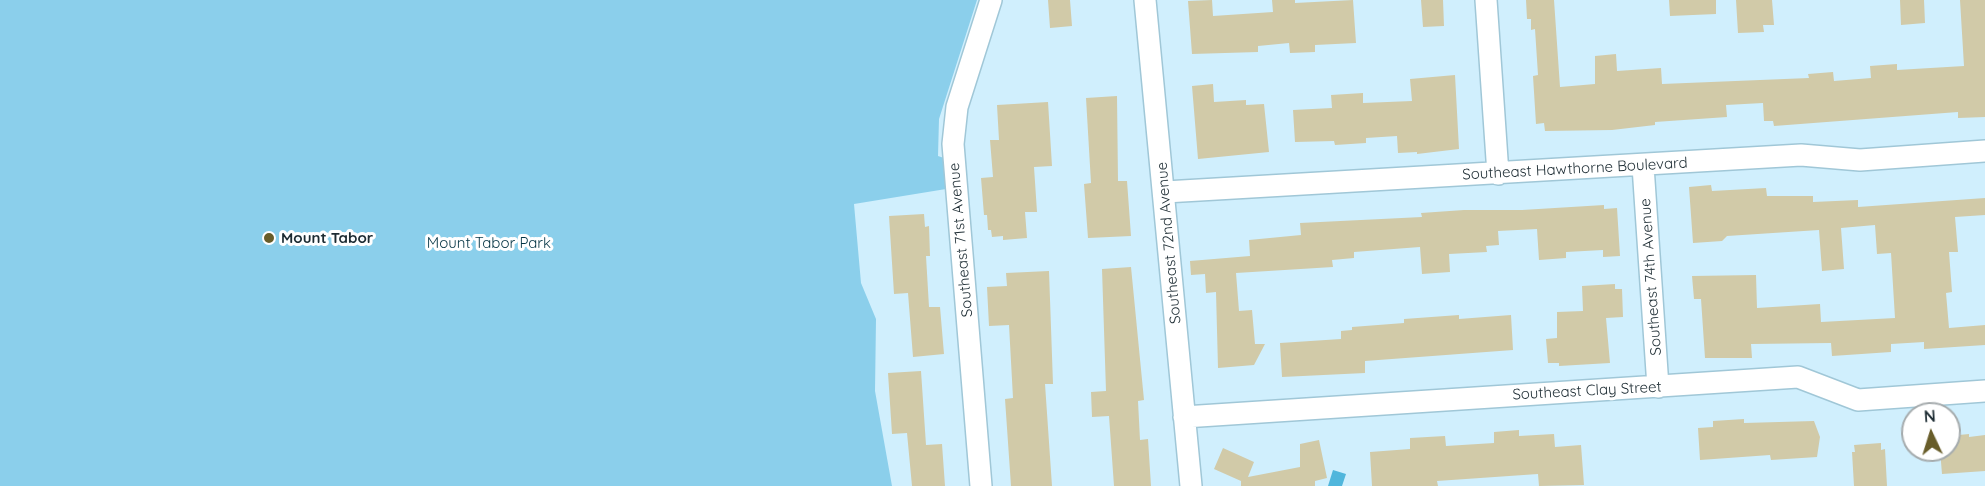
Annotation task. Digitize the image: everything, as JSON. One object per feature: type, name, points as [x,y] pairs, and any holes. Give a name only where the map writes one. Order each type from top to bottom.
[{"type":"street","name":"Southeast 71st Avenue","points":[[981,486],[953,144],[957,107],[992,0]]},
{"type":"street","name":"Southeast 72nd Avenue","points":[[1145,0],[1165,192],[1191,486]]},
{"type":"street","points":[[1486,0],[1498,174]]},
{"type":"street","name":"Southeast Hawthorne Boulevard","points":[[1165,192],[1643,166],[1801,155],[1860,159],[1985,151]]},
{"type":"street","name":"Southeast 74th Avenue","points":[[1643,166],[1658,387]]},
{"type":"street","name":"Southeast Clay Street","points":[[1184,417],[1798,377],[1858,400],[1985,391]]},
{"type":"green space","name":"Mount Tabor Park","points":[[0,0],[977,0],[939,119],[938,156],[944,158],[946,189],[854,204],[861,283],[876,319],[875,391],[892,486],[0,486]]},
{"type":"shaded area","points":[[1333,470],[1346,474],[1342,486],[1328,486]]},
{"type":"building","points":[[1048,0],[1070,0],[1072,26],[1050,28]]},
{"type":"building","points":[[1212,0],[1213,16],[1273,12],[1272,0],[1295,0],[1295,3],[1353,0],[1356,43],[1315,45],[1315,52],[1290,53],[1289,43],[1258,46],[1258,52],[1192,54],[1188,1]]},
{"type":"building","points":[[1421,0],[1443,0],[1444,26],[1423,27]]},
{"type":"building","points":[[1526,0],[1554,0],[1560,87],[1595,84],[1595,56],[1616,54],[1617,71],[1661,68],[1662,84],[1809,78],[1808,74],[1833,72],[1834,81],[1871,78],[1870,66],[1897,64],[1897,70],[1964,66],[1960,0],[1985,0],[1985,117],[1958,118],[1958,112],[1774,126],[1773,121],[1764,121],[1763,103],[1726,105],[1727,117],[1655,122],[1655,125],[1612,130],[1545,131],[1544,123],[1536,124],[1533,76],[1538,75],[1535,29],[1531,30],[1531,19],[1527,19]]},
{"type":"building","points":[[1669,0],[1716,0],[1716,14],[1670,16]]},
{"type":"building","points":[[1736,0],[1772,0],[1774,25],[1763,25],[1764,32],[1738,33]]},
{"type":"building","points":[[1900,0],[1924,0],[1925,23],[1901,25]]},
{"type":"building","points":[[1455,75],[1459,149],[1417,154],[1417,152],[1398,153],[1397,136],[1366,138],[1366,143],[1335,145],[1334,141],[1295,142],[1293,110],[1332,108],[1331,95],[1363,93],[1363,103],[1412,101],[1410,79]]},
{"type":"building","points":[[1213,84],[1214,102],[1246,100],[1246,105],[1264,104],[1269,152],[1198,159],[1192,86]]},
{"type":"building","points":[[1117,96],[1118,181],[1127,181],[1131,236],[1088,238],[1084,184],[1091,183],[1086,98]]},
{"type":"building","points":[[1048,102],[1052,166],[1034,167],[1037,212],[1025,212],[1027,238],[1003,240],[1003,236],[992,237],[991,230],[988,230],[987,215],[984,215],[981,178],[993,177],[990,140],[999,140],[997,105]]},
{"type":"building","points":[[1711,185],[1712,191],[1766,188],[1767,196],[1813,196],[1813,202],[1858,200],[1858,207],[1985,198],[1985,215],[1955,217],[1958,252],[1949,252],[1952,292],[1946,293],[1949,328],[1985,325],[1985,345],[1924,349],[1924,342],[1891,344],[1891,352],[1832,356],[1831,343],[1751,344],[1752,358],[1705,358],[1701,299],[1694,299],[1692,276],[1756,275],[1757,308],[1820,304],[1821,322],[1895,318],[1891,253],[1877,254],[1875,225],[1841,228],[1844,269],[1822,271],[1819,230],[1727,236],[1722,241],[1693,243],[1689,187]]},
{"type":"building","points":[[1604,205],[1604,209],[1617,208],[1620,256],[1603,257],[1603,250],[1566,252],[1566,258],[1539,260],[1537,229],[1498,231],[1499,245],[1486,246],[1487,252],[1449,254],[1450,272],[1422,274],[1420,247],[1354,252],[1354,258],[1332,260],[1333,267],[1236,273],[1239,311],[1252,310],[1255,344],[1265,344],[1254,365],[1218,368],[1216,292],[1206,293],[1205,274],[1191,275],[1190,261],[1250,256],[1249,240],[1301,235],[1300,223],[1422,217],[1421,213],[1464,210],[1522,210]]},
{"type":"building","points":[[924,214],[925,227],[929,226],[930,256],[926,256],[929,307],[940,307],[944,354],[913,357],[908,293],[894,294],[889,216]]},
{"type":"building","points":[[1131,267],[1144,400],[1138,401],[1140,440],[1148,439],[1151,486],[1114,486],[1109,416],[1092,417],[1091,392],[1106,391],[1102,269]]},
{"type":"building","points":[[1049,271],[1053,384],[1045,384],[1052,486],[1011,486],[1005,399],[1013,398],[1009,325],[989,326],[987,287],[1007,286],[1006,273]]},
{"type":"building","points":[[1615,284],[1615,289],[1622,289],[1623,317],[1606,318],[1610,363],[1559,366],[1559,363],[1548,363],[1546,339],[1557,338],[1557,312],[1583,311],[1582,286]]},
{"type":"building","points":[[1459,315],[1459,319],[1511,315],[1513,350],[1365,361],[1365,373],[1282,377],[1280,343],[1341,339],[1341,331],[1352,330],[1352,327],[1404,323],[1404,319]]},
{"type":"building","points":[[921,371],[926,445],[942,444],[945,486],[912,486],[907,433],[892,434],[888,373]]},
{"type":"building","points":[[1744,419],[1744,423],[1814,421],[1820,437],[1817,457],[1771,460],[1770,455],[1700,460],[1698,428],[1713,427],[1713,421]]},
{"type":"building","points":[[1519,430],[1519,436],[1554,434],[1555,447],[1581,445],[1584,485],[1539,486],[1538,474],[1437,481],[1438,486],[1372,486],[1370,452],[1410,449],[1410,438],[1445,436],[1446,446],[1494,443],[1494,432]]},
{"type":"building","points":[[1969,434],[1969,437],[1985,435],[1985,471],[1942,474],[1941,462],[1961,462],[1961,435]]},
{"type":"building","points":[[1319,440],[1327,478],[1315,481],[1315,486],[1241,486],[1241,481],[1214,469],[1223,448],[1254,462],[1248,477],[1300,467],[1300,444]]},
{"type":"building","points":[[1881,443],[1881,450],[1885,449],[1887,486],[1854,486],[1852,452],[1855,452],[1854,445]]},
{"type":"place","name":"Mount Tabor","points":[[269,238]]}]
